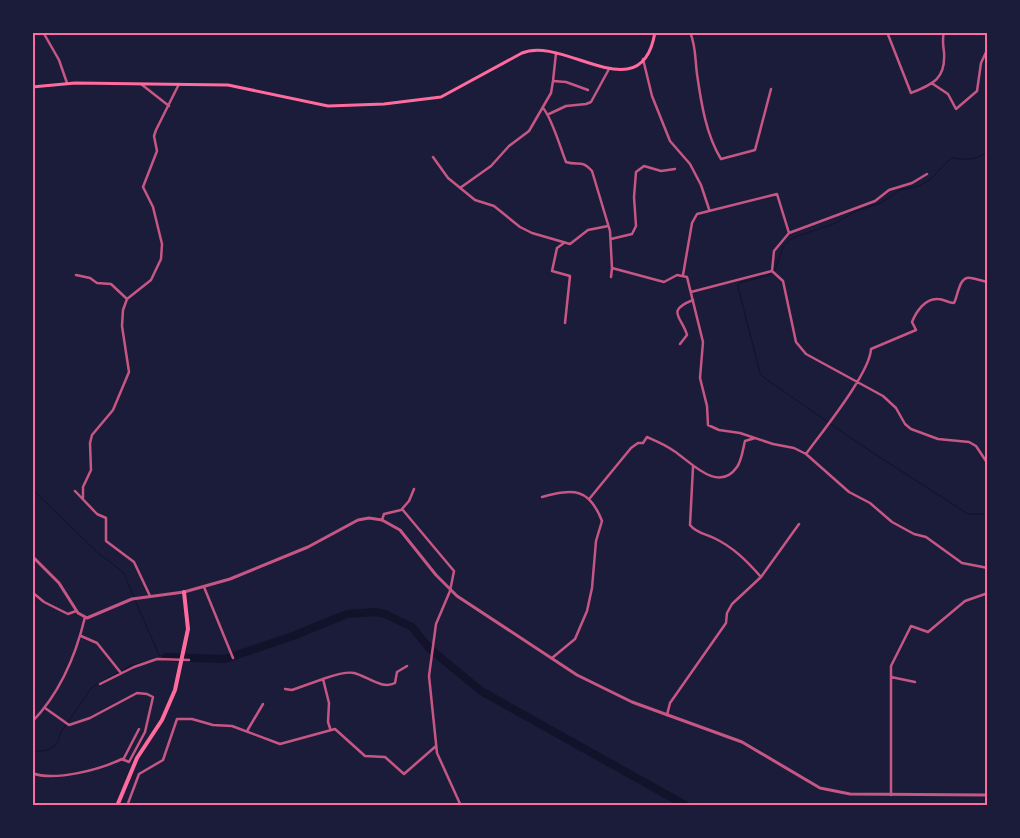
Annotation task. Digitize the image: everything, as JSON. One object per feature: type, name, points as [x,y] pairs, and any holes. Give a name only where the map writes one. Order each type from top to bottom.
[{"type":"main road","points":[[32,87],[67,83],[240,86],[335,106],[423,101],[446,95],[526,52],[540,49],[556,52],[610,70],[630,68],[644,60],[651,48],[654,32]]},
{"type":"main road","points":[[117,806],[137,758],[168,708],[182,666],[188,629],[184,592]]},
{"type":"street","points":[[43,32],[59,60],[67,83]]},
{"type":"street","points":[[690,32],[695,44],[697,73],[706,121],[721,159],[755,150],[771,89]]},
{"type":"street","points":[[887,32],[911,93],[933,84],[938,78],[944,61],[942,37],[944,32]]},
{"type":"street","points":[[933,84],[948,94],[956,109],[977,91],[981,63],[988,48]]},
{"type":"street","points":[[460,188],[491,166],[509,146],[530,131],[551,93],[556,52]]},
{"type":"street","points":[[644,60],[652,96],[670,141],[694,171],[709,209]]},
{"type":"street","points":[[549,114],[566,106],[591,102],[610,70]]},
{"type":"street","points":[[553,81],[566,82],[588,90]]},
{"type":"street","points":[[139,83],[169,106]]},
{"type":"street","points":[[82,498],[83,487],[91,470],[90,442],[92,435],[113,410],[129,371],[122,326],[123,310],[127,299],[152,280],[161,259],[162,244],[154,207],[144,187],[157,151],[154,136],[156,130],[179,84]]},
{"type":"street","points":[[543,108],[549,114],[551,126],[566,162],[579,162],[592,171],[611,239],[611,277]]},
{"type":"street","points":[[433,157],[443,172],[475,200],[494,206],[520,227],[532,233],[564,243],[574,242],[592,229],[608,226]]},
{"type":"street","points":[[611,239],[632,234],[636,226],[634,197],[636,172],[644,166],[661,171],[675,169]]},
{"type":"street","points":[[773,272],[774,251],[789,233],[875,201],[889,190],[912,184],[927,174]]},
{"type":"street","points":[[683,274],[693,217],[709,209],[776,194],[789,233]]},
{"type":"street","points":[[564,243],[557,248],[552,271],[570,276],[565,323]]},
{"type":"street","points":[[612,268],[664,282],[683,274]]},
{"type":"street","points":[[691,292],[773,272]]},
{"type":"street","points":[[773,272],[783,281],[796,342],[806,354],[883,396],[896,408],[905,424],[912,429],[938,439],[969,442],[976,446],[988,464]]},
{"type":"street","points":[[76,274],[90,278],[97,283],[111,284],[127,299]]},
{"type":"street","points":[[683,274],[687,277],[703,342],[700,378],[707,406],[706,422],[708,425],[719,430],[755,437],[794,448],[806,454],[849,492],[870,503],[892,522],[914,534],[926,537],[962,563],[978,568],[988,568]]},
{"type":"street","points":[[806,454],[857,381],[870,357],[871,349],[916,330],[912,322],[922,305],[937,298],[954,303],[960,286],[968,278],[988,282]]},
{"type":"street","points":[[680,344],[687,335],[677,318],[678,309],[681,305],[693,300]]},
{"type":"street","points":[[590,498],[631,448],[638,443],[643,443],[646,437],[673,450],[693,467],[712,476],[725,475],[737,467],[745,440],[755,437]]},
{"type":"street","points":[[693,467],[690,525],[694,530],[731,548],[747,561],[761,577]]},
{"type":"street","points":[[382,520],[384,514],[402,509],[409,501],[414,489]]},
{"type":"street","points":[[542,497],[575,490],[590,498],[602,521],[596,545],[592,588],[576,639],[551,659]]},
{"type":"street","points":[[74,491],[97,514],[106,518],[106,541],[134,562],[150,596]]},
{"type":"street","points":[[402,509],[454,571],[450,590],[436,624],[430,676],[436,746],[461,806]]},
{"type":"street","points":[[85,617],[132,599],[184,592],[204,587],[286,557],[358,520],[369,518],[382,520],[400,530],[450,590],[594,686],[742,742],[828,791],[842,794],[988,795]]},
{"type":"street","points":[[667,715],[670,703],[726,623],[727,613],[732,604],[761,577],[799,524]]},
{"type":"street","points":[[32,556],[59,583],[76,610],[85,617]]},
{"type":"street","points":[[204,587],[233,656]]},
{"type":"street","points":[[32,592],[44,602],[68,614],[76,610]]},
{"type":"street","points":[[891,795],[891,666],[911,626],[928,632],[964,601],[988,593]]},
{"type":"street","points":[[32,722],[45,708],[60,686],[81,636],[85,617]]},
{"type":"street","points":[[81,636],[97,643],[120,672]]},
{"type":"street","points":[[100,684],[120,672],[157,659],[189,660]]},
{"type":"street","points":[[286,689],[292,690],[323,679],[352,672],[378,683],[391,685],[395,683],[397,672],[406,666]]},
{"type":"street","points":[[891,677],[915,682]]},
{"type":"street","points":[[323,679],[329,703],[328,722],[330,728]]},
{"type":"street","points":[[32,773],[41,775],[73,774],[92,771],[123,760],[129,762],[147,726],[153,697],[137,693],[90,718],[67,724],[45,708]]},
{"type":"street","points":[[247,731],[262,704]]},
{"type":"street","points":[[127,806],[139,774],[163,760],[177,719],[192,719],[247,731],[280,744],[308,737],[330,728],[335,729],[365,756],[387,758],[404,774],[436,746]]},
{"type":"street","points":[[123,760],[139,729]]},
{"type":"waterway","points":[[988,150],[975,158],[951,158],[931,179],[919,186],[900,190],[881,203],[856,211],[836,223],[792,238],[783,247],[775,270],[769,275],[739,283],[738,287],[760,373],[763,377],[861,445],[968,514],[988,514]]},
{"type":"waterway","points":[[32,489],[97,552],[123,572],[159,655],[166,657]]},
{"type":"waterway","points":[[166,657],[225,659],[293,636],[347,614],[376,612],[385,614],[412,627],[429,648],[481,691],[687,806]]},
{"type":"waterway","points":[[32,752],[48,750],[57,744],[61,732],[92,687],[132,665],[163,658]]}]
